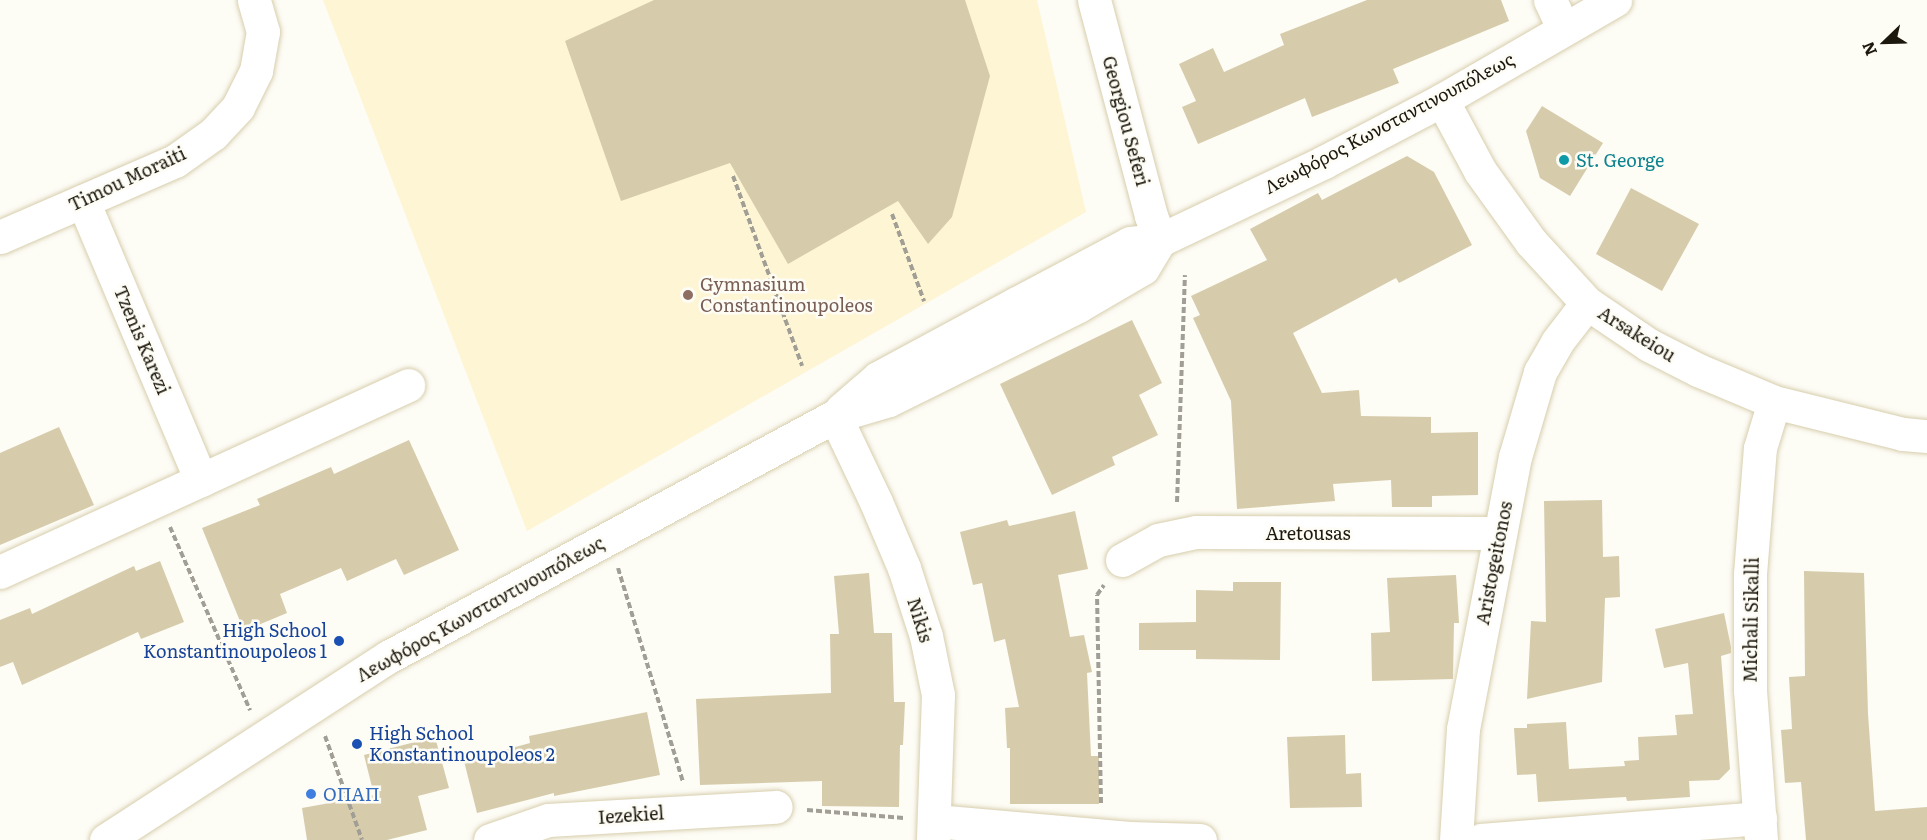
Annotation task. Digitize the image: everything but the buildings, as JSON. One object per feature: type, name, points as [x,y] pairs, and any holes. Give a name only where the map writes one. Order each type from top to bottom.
[{"type":"street","name":"Timou Moraiti","points":[[0,237],[175,161],[213,134],[238,107],[256,71],[263,32],[254,0]]},
{"type":"street","name":"Georgiou Seferi","points":[[1094,0],[1151,216],[1160,240]]},
{"type":"street","name":"Λεωφόρος Κωνσταντινουπόλεως","points":[[106,840],[388,657],[835,416],[889,400],[1078,306],[1143,268],[1160,240],[1324,162],[1442,100],[1556,14],[1615,0]]},
{"type":"street","name":"Arsakeiou","points":[[1442,100],[1486,180],[1531,242],[1587,303],[1657,350],[1774,402],[1903,434],[1927,436]]},
{"type":"street","name":"Tzenis Karezi","points":[[83,201],[201,480]]},
{"type":"street","name":"Aristogeitonos","points":[[1456,840],[1463,729],[1515,457],[1540,372],[1557,342],[1587,303]]},
{"type":"street","points":[[0,572],[408,385]]},
{"type":"street","name":"Michali Sikalli","points":[[1761,829],[1750,690],[1750,574],[1760,448],[1774,402]]},
{"type":"street","name":"Nikis","points":[[835,416],[890,535],[926,636],[938,695],[934,831]]},
{"type":"street","name":"Aretousas","points":[[1122,560],[1158,540],[1176,534],[1500,533]]},
{"type":"street","name":"Iezekiel","points":[[489,840],[548,820],[619,828],[692,811],[776,807]]},
{"type":"street","points":[[1480,840],[1761,829]]},
{"type":"street","points":[[934,831],[1200,840]]},
{"type":"path","points":[[733,176],[802,366]]},
{"type":"path","points":[[892,214],[924,301]]},
{"type":"path","points":[[1176,534],[1185,275]]},
{"type":"path","points":[[158,500],[262,738]]},
{"type":"path","points":[[609,537],[692,811]]},
{"type":"path","points":[[1120,838],[1097,595],[1122,560]]},
{"type":"path","points":[[314,705],[362,840]]},
{"type":"path","points":[[776,807],[934,831]]},
{"type":"shaded area","name":"Gymnasium Constantinoupoleos","points":[[323,0],[1037,0],[1086,212],[527,531]]},
{"type":"place","name":"St. George","points":[[1564,160]]},
{"type":"place","name":"Gymnasium Constantinoupoleos","points":[[688,295]]},
{"type":"place","name":"High School Konstantinoupoleos 1","points":[[339,641]]},
{"type":"place","name":"High School Konstantinoupoleos 2","points":[[357,744]]},
{"type":"place","name":"ΟΠΑΠ","points":[[311,794]]}]
